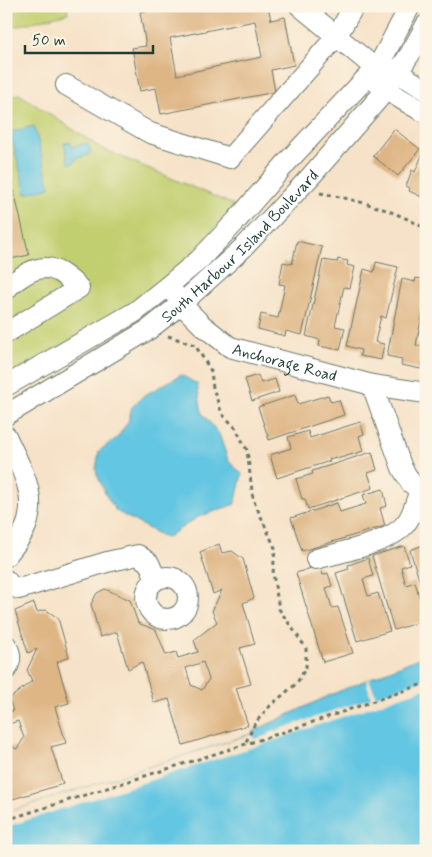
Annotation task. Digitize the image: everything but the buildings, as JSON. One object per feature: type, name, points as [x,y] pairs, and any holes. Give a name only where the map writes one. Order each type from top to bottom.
[{"type":"street","points":[[300,6],[375,68],[386,90],[426,112]]},
{"type":"street","points":[[66,84],[150,133],[230,158],[336,36],[354,6]]},
{"type":"street","name":"South Harbour Island Boulevard","points":[[6,386],[135,312],[198,260],[236,221],[288,161],[375,68],[410,6]]},
{"type":"street","name":"South Harbour Island Boulevard","points":[[6,415],[148,330],[181,304],[244,247],[300,189],[386,90],[412,51],[426,25]]},
{"type":"street","points":[[375,68],[397,73],[426,90]]},
{"type":"street","points":[[6,290],[10,284],[31,270],[43,267],[64,273],[79,288],[6,332]]},
{"type":"street","name":"Anchorage Road","points":[[169,285],[181,304],[202,325],[230,347],[372,385],[426,392]]},
{"type":"street","points":[[316,559],[379,541],[394,534],[407,523],[423,491],[411,483],[402,468],[372,385]]},
{"type":"street","points":[[6,436],[30,488],[30,517],[19,539],[6,556]]},
{"type":"street","points":[[6,580],[10,585],[19,589],[107,562],[138,555],[149,563],[156,579]]},
{"type":"street","points":[[6,645],[10,656],[10,663],[6,670]]},
{"type":"path","points":[[300,189],[354,200],[392,211],[426,229]]},
{"type":"path","points":[[148,330],[195,344],[211,371],[213,388],[222,414],[235,427],[248,450],[254,499],[275,548],[273,574],[279,609],[306,648],[306,667],[297,684],[270,706],[254,723],[245,744]]},
{"type":"path","points":[[6,820],[426,684]]},
{"type":"green space","points":[[6,6],[67,6],[68,13],[6,29]]},
{"type":"green space","points":[[19,94],[101,148],[234,205],[186,261],[133,306],[6,376],[6,97]]},
{"type":"water","points":[[34,126],[50,187],[26,194],[10,132]]},
{"type":"water","points":[[71,142],[72,147],[86,143],[89,145],[91,152],[88,155],[75,159],[75,162],[69,164],[64,143]]},
{"type":"water","points":[[181,375],[197,384],[202,413],[219,434],[228,460],[242,474],[235,504],[198,517],[166,538],[116,511],[106,495],[96,470],[99,451],[117,438],[128,422],[132,407],[143,396]]},
{"type":"water","points":[[426,655],[426,851],[6,851],[6,813],[251,734],[328,696]]},
{"type":"pier","points":[[369,679],[376,696],[426,679],[426,688],[266,743],[6,827],[6,813],[252,734],[254,739],[269,735],[269,733],[371,698],[366,680]]}]
